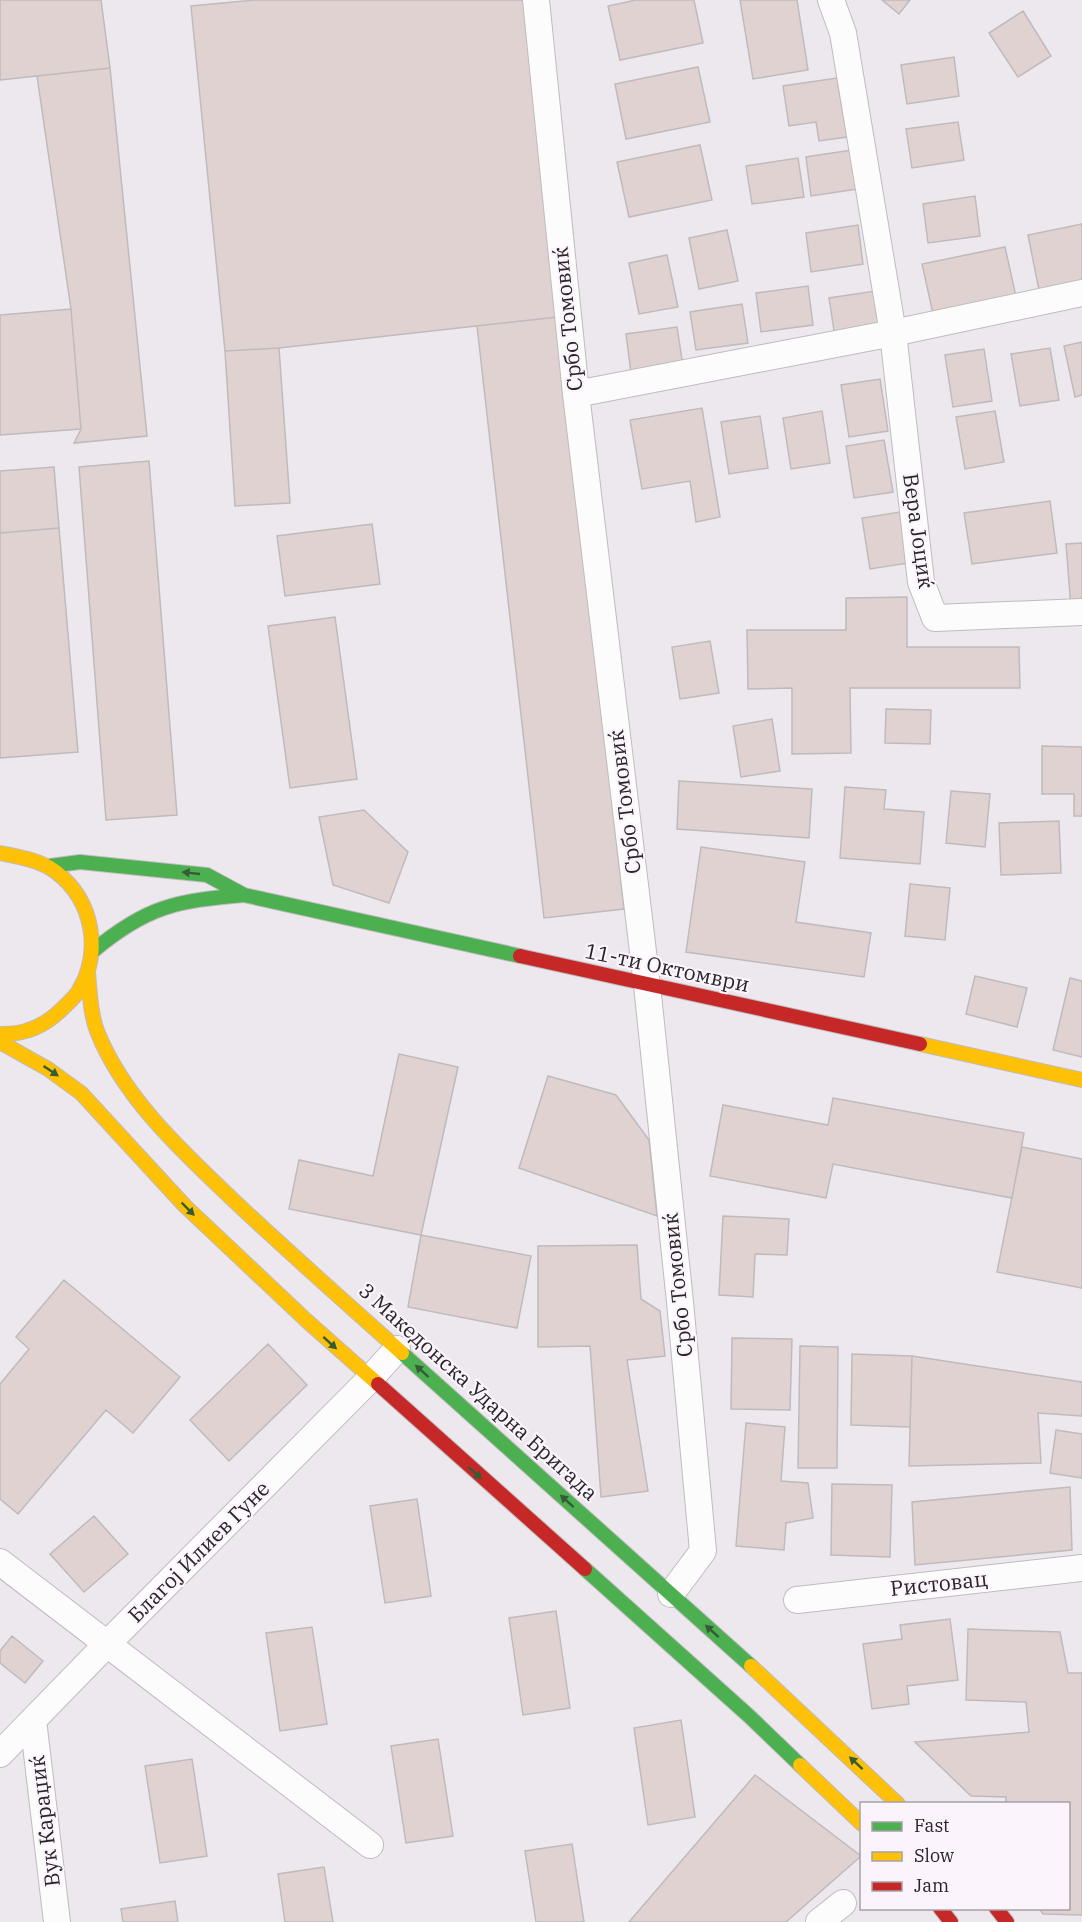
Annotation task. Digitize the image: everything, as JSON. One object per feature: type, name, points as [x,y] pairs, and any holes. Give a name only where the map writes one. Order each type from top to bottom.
[{"type":"street","name":"Србо Томовиќ","points":[[536,0],[576,394],[647,985],[679,1290],[703,1551],[671,1594]]},
{"type":"street","name":"Вера Јоциќ","points":[[831,0],[843,33],[893,333],[921,582],[935,618],[1082,612]]},
{"type":"street","points":[[576,394],[893,333],[1082,293]]},
{"type":"street","points":[[0,853],[14,853],[33,858],[50,866],[69,882],[83,903],[91,926],[93,951],[88,973],[79,993],[64,1009],[47,1023],[26,1031],[0,1034]]},
{"type":"street","points":[[50,866],[80,862],[207,875],[244,895]]},
{"type":"street","points":[[93,951],[112,933],[135,917],[158,908],[182,901],[244,895]]},
{"type":"street","name":"11-ти Октомври","points":[[244,895],[1082,1080]]},
{"type":"street","name":"3 Македонска Ударна Бригада","points":[[88,973],[90,1004],[96,1030],[112,1061],[133,1093],[192,1160],[262,1228],[775,1687],[897,1802]]},
{"type":"street","points":[[0,1042],[48,1069],[81,1093],[185,1206],[370,1379],[749,1716],[860,1823]]},
{"type":"street","name":"Благој Илиев Гуне","points":[[0,1754],[397,1349]]},
{"type":"street","points":[[0,1562],[370,1845]]},
{"type":"street","name":"Ристовац","points":[[797,1600],[1082,1568]]},
{"type":"street","name":"Вук Караџиќ","points":[[33,1720],[57,1922]]},
{"type":"street","points":[[819,1922],[843,1904]]},
{"type":"street","points":[[942,1910],[951,1922]]},
{"type":"street","points":[[998,1910],[1007,1922]]},
{"type":"building","points":[[0,0],[101,0],[110,68],[0,80]]},
{"type":"building","points":[[255,0],[525,0],[558,317],[279,348],[225,351],[191,6]]},
{"type":"building","points":[[636,0],[694,0],[703,43],[620,60],[608,6]]},
{"type":"building","points":[[740,0],[797,0],[808,70],[753,79]]},
{"type":"building","points":[[882,0],[910,0],[899,14]]},
{"type":"building","points":[[1023,11],[1051,56],[1018,77],[989,33]]},
{"type":"building","points":[[954,57],[959,96],[907,104],[901,65]]},
{"type":"building","points":[[698,67],[710,122],[626,139],[615,84]]},
{"type":"building","points":[[110,68],[147,436],[74,443],[81,429],[71,309],[37,76]]},
{"type":"building","points":[[837,78],[847,137],[819,141],[816,122],[789,126],[783,86]]},
{"type":"building","points":[[958,122],[964,160],[912,168],[906,129]]},
{"type":"building","points":[[700,145],[712,200],[629,217],[617,162]]},
{"type":"building","points":[[858,149],[864,188],[811,196],[806,157]]},
{"type":"building","points":[[798,158],[804,197],[752,204],[746,166]]},
{"type":"building","points":[[975,196],[980,236],[928,243],[923,204]]},
{"type":"building","points":[[1082,224],[1082,282],[1039,290],[1028,235]]},
{"type":"building","points":[[858,225],[863,264],[811,272],[806,233]]},
{"type":"building","points":[[727,230],[738,281],[699,289],[689,238]]},
{"type":"building","points":[[1005,247],[1017,301],[934,318],[922,264]]},
{"type":"building","points":[[667,255],[678,307],[639,314],[629,263]]},
{"type":"building","points":[[808,286],[813,325],[761,332],[756,293]]},
{"type":"building","points":[[882,290],[887,329],[835,337],[829,298]]},
{"type":"building","points":[[742,304],[748,343],[696,350],[690,312]]},
{"type":"building","points":[[71,309],[81,429],[0,435],[0,315]]},
{"type":"building","points":[[558,317],[624,909],[544,918],[477,326]]},
{"type":"building","points":[[677,327],[683,366],[631,373],[626,334]]},
{"type":"building","points":[[1082,342],[1082,395],[1075,397],[1064,346]]},
{"type":"building","points":[[279,348],[290,503],[235,506],[225,351]]},
{"type":"building","points":[[1050,348],[1059,400],[1020,406],[1011,354]]},
{"type":"building","points":[[984,349],[992,401],[953,407],[945,355]]},
{"type":"building","points":[[880,379],[888,431],[849,437],[841,385]]},
{"type":"building","points":[[702,408],[720,517],[696,522],[690,481],[642,489],[630,420]]},
{"type":"building","points":[[822,411],[830,463],[791,469],[783,418]]},
{"type":"building","points":[[995,411],[1004,462],[965,469],[956,417]]},
{"type":"building","points":[[760,416],[768,468],[729,474],[721,422]]},
{"type":"building","points":[[884,440],[893,492],[854,498],[846,446]]},
{"type":"building","points":[[149,461],[177,815],[106,820],[79,467]]},
{"type":"building","points":[[54,467],[59,528],[0,533],[0,471]]},
{"type":"building","points":[[1050,501],[1057,553],[972,564],[964,513]]},
{"type":"building","points":[[900,512],[909,563],[870,569],[862,518]]},
{"type":"building","points":[[372,524],[380,584],[285,596],[277,536]]},
{"type":"building","points":[[59,528],[78,752],[0,758],[0,533]]},
{"type":"building","points":[[1082,543],[1082,608],[1071,608],[1066,544]]},
{"type":"building","points":[[907,597],[907,647],[1019,647],[1020,688],[850,688],[851,753],[792,754],[792,688],[748,689],[747,630],[846,630],[846,598]]},
{"type":"building","points":[[335,617],[357,779],[290,788],[268,626]]},
{"type":"building","points":[[710,641],[719,693],[680,699],[672,647]]},
{"type":"building","points":[[886,709],[931,710],[930,744],[885,743]]},
{"type":"building","points":[[772,719],[780,771],[741,777],[733,726]]},
{"type":"building","points":[[1042,746],[1082,747],[1082,816],[1074,816],[1074,794],[1042,794]]},
{"type":"building","points":[[679,781],[812,789],[809,838],[677,829]]},
{"type":"building","points":[[845,787],[886,790],[884,809],[924,812],[920,864],[840,858]]},
{"type":"building","points":[[951,791],[990,794],[985,847],[946,843]]},
{"type":"building","points":[[364,810],[408,852],[389,903],[333,885],[319,817]]},
{"type":"building","points":[[1059,821],[1061,873],[1001,875],[999,823]]},
{"type":"building","points":[[701,847],[805,862],[796,922],[871,933],[864,977],[686,952]]},
{"type":"building","points":[[910,884],[950,888],[945,940],[905,936]]},
{"type":"building","points":[[975,976],[1027,988],[1017,1027],[966,1014]]},
{"type":"building","points":[[1070,978],[1082,981],[1082,1057],[1053,1050]]},
{"type":"building","points":[[399,1054],[458,1067],[421,1235],[289,1209],[299,1160],[373,1176]]},
{"type":"building","points":[[548,1076],[616,1095],[649,1140],[657,1216],[519,1168]]},
{"type":"building","points":[[833,1098],[1024,1133],[1012,1198],[833,1164],[826,1198],[710,1176],[723,1105],[828,1125]]},
{"type":"building","points":[[1022,1147],[1082,1159],[1082,1288],[997,1272]]},
{"type":"building","points":[[723,1216],[789,1219],[787,1255],[755,1254],[753,1297],[719,1295]]},
{"type":"building","points":[[421,1235],[531,1256],[517,1328],[408,1307]]},
{"type":"building","points":[[637,1245],[641,1299],[660,1311],[665,1356],[627,1360],[648,1491],[601,1497],[590,1346],[538,1347],[538,1246]]},
{"type":"building","points":[[64,1280],[180,1377],[133,1433],[106,1410],[18,1514],[0,1499],[0,1384],[29,1349],[16,1337]]},
{"type":"building","points":[[732,1338],[792,1339],[790,1410],[731,1409]]},
{"type":"building","points":[[268,1344],[307,1385],[229,1461],[190,1420]]},
{"type":"building","points":[[800,1346],[838,1347],[837,1468],[798,1468]]},
{"type":"building","points":[[852,1354],[912,1356],[910,1427],[851,1425]]},
{"type":"building","points":[[912,1356],[1082,1382],[1082,1416],[1038,1413],[1041,1463],[909,1466]]},
{"type":"building","points":[[746,1423],[785,1427],[781,1481],[808,1483],[813,1518],[786,1523],[784,1550],[736,1546]]},
{"type":"building","points":[[1056,1430],[1082,1434],[1082,1478],[1050,1473]]},
{"type":"building","points":[[832,1484],[892,1485],[890,1557],[831,1555]]},
{"type":"building","points":[[1070,1487],[1072,1550],[915,1565],[912,1502]]},
{"type":"building","points":[[417,1499],[431,1596],[385,1603],[370,1506]]},
{"type":"building","points":[[94,1516],[128,1554],[84,1592],[50,1554]]},
{"type":"building","points":[[556,1611],[570,1708],[523,1715],[509,1618]]},
{"type":"building","points":[[950,1619],[958,1680],[907,1686],[909,1704],[872,1709],[863,1644],[902,1639],[900,1625]]},
{"type":"building","points":[[312,1627],[327,1724],[280,1731],[266,1633]]},
{"type":"building","points":[[968,1629],[1060,1632],[1068,1673],[1082,1673],[1082,1915],[1043,1914],[1040,1910],[1070,1910],[1070,1802],[1006,1802],[1006,1797],[971,1796],[915,1742],[1029,1732],[1026,1702],[966,1700]]},
{"type":"building","points":[[12,1636],[43,1661],[25,1683],[0,1663],[0,1651]]},
{"type":"building","points":[[681,1720],[695,1817],[648,1825],[634,1728]]},
{"type":"building","points":[[438,1739],[453,1836],[406,1843],[391,1746]]},
{"type":"building","points":[[192,1759],[207,1856],[160,1863],[145,1766]]},
{"type":"building","points":[[755,1775],[860,1855],[786,1922],[629,1922]]},
{"type":"building","points":[[572,1844],[584,1922],[536,1922],[525,1851]]},
{"type":"building","points":[[324,1867],[333,1922],[285,1922],[278,1874]]},
{"type":"building","points":[[175,1901],[178,1922],[123,1922],[121,1909]]},
{"type":"traffic: fast","points":[[50,866],[80,862],[207,875],[244,895],[520,956]]},
{"type":"traffic: fast","points":[[93,951],[130,924],[163,908],[199,900],[244,895]]},
{"type":"traffic: fast","points":[[402,1353],[751,1666]]},
{"type":"traffic: fast","points":[[585,1569],[749,1716],[800,1765]]},
{"type":"traffic: slow","points":[[0,853],[43,865],[56,872],[69,884],[86,912],[92,945],[86,977],[78,992],[68,1003],[49,1020],[34,1028],[17,1033],[0,1034]]},
{"type":"traffic: slow","points":[[88,973],[97,1031],[108,1055],[137,1100],[173,1141],[230,1197],[402,1353]]},
{"type":"traffic: slow","points":[[0,1042],[48,1069],[81,1093],[185,1206],[307,1321],[378,1384]]},
{"type":"traffic: slow","points":[[920,1044],[1082,1080]]},
{"type":"traffic: slow","points":[[751,1666],[896,1802]]},
{"type":"traffic: slow","points":[[800,1765],[860,1822]]},
{"type":"traffic: jam","points":[[520,956],[920,1044]]},
{"type":"traffic: jam","points":[[378,1384],[585,1569]]},
{"type":"traffic: jam","points":[[942,1910],[951,1922]]},
{"type":"traffic: jam","points":[[998,1910],[1007,1922]]}]
